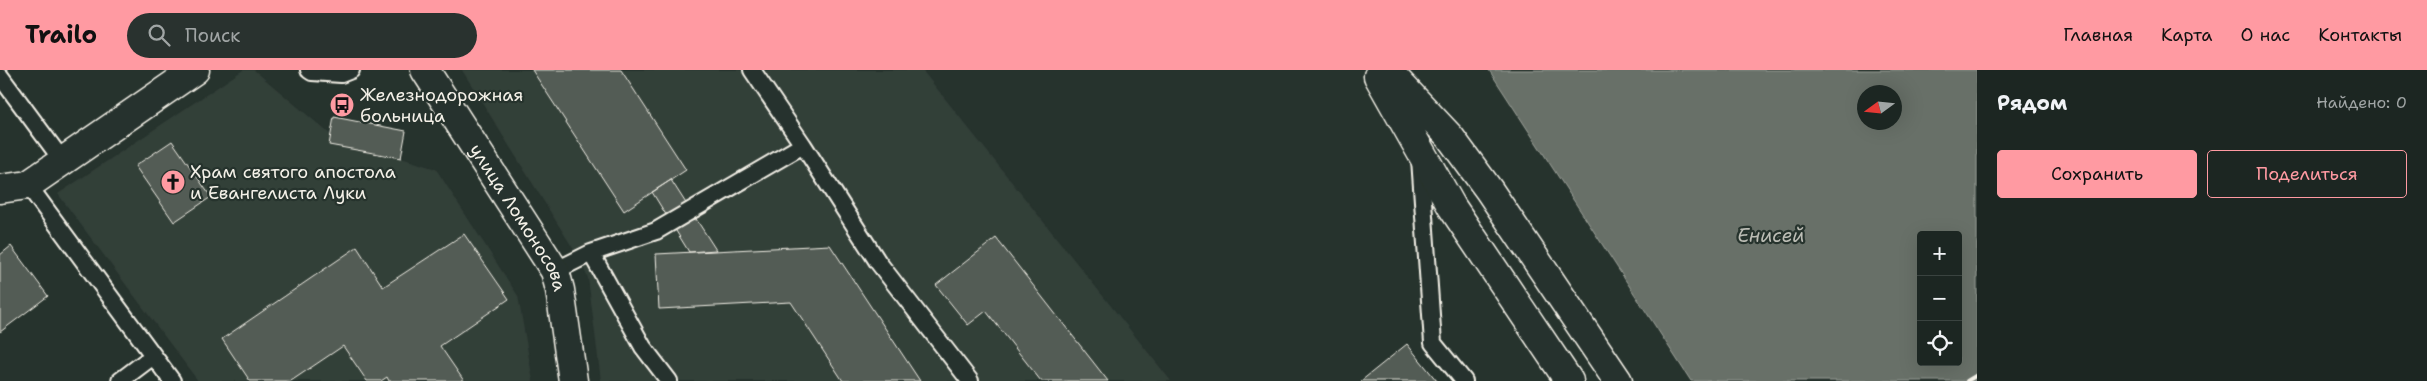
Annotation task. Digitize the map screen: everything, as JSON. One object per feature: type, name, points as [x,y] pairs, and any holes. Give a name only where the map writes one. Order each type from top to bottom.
[{"type":"main road","points":[[0,189],[28,185],[195,70]]},
{"type":"main road","name":"улица Ломоносова","points":[[425,70],[555,270],[560,290],[573,381]]},
{"type":"main road","points":[[1375,70],[1452,207],[1568,381]]},
{"type":"main road","points":[[1387,70],[1450,137],[1483,182],[1618,381]]},
{"type":"lane","points":[[309,70],[312,72],[341,74],[351,70]]},
{"type":"lane","points":[[752,70],[878,262],[970,381]]},
{"type":"lane","points":[[0,76],[62,160]]},
{"type":"lane","points":[[555,270],[592,252],[656,231],[803,145]]},
{"type":"lane","points":[[1420,150],[1433,343],[1464,381]]},
{"type":"lane","points":[[28,185],[172,381]]},
{"type":"lane","points":[[592,252],[643,347],[669,381]]},
{"type":"lane","points":[[120,381],[153,356]]},
{"type":"lane","points":[[142,381],[153,356]]},
{"type":"shaded area","points":[[243,70],[254,70],[331,135],[329,145],[401,158],[436,169],[518,296],[533,381],[198,381],[58,194]]},
{"type":"shaded area","points":[[462,70],[922,70],[1171,381],[601,381],[588,278],[579,258]]},
{"type":"water","name":"Енисей","points":[[1489,70],[1977,70],[1977,381],[1691,381]]},
{"type":"building","points":[[532,70],[621,70],[686,170],[624,211]]},
{"type":"building","points":[[334,117],[406,131],[401,158],[329,145]]},
{"type":"building","name":"Храм святого апостола и Евангелиста Луки","points":[[172,141],[211,197],[174,222],[135,166]]},
{"type":"building","points":[[671,180],[716,250],[689,252],[652,192]]},
{"type":"building","points":[[464,234],[509,299],[440,346],[464,381],[389,381],[387,377],[381,381],[367,381],[343,346],[291,381],[250,381],[222,339],[357,247],[383,287]]},
{"type":"building","points":[[996,238],[1108,381],[1041,381],[986,311],[968,325],[936,285]]},
{"type":"building","points":[[830,245],[920,381],[843,381],[791,302],[659,309],[656,254]]},
{"type":"building","points":[[11,246],[48,296],[0,332],[0,255]]},
{"type":"building","points":[[1407,344],[1437,381],[1361,381]]},
{"type":"railway","points":[[1967,381],[1977,375]]},
{"type":"place","name":"Железнодорожная больница","points":[[342,105]]},
{"type":"place","name":"Храм святого апостола и Евангелиста Луки","points":[[173,182]]}]
